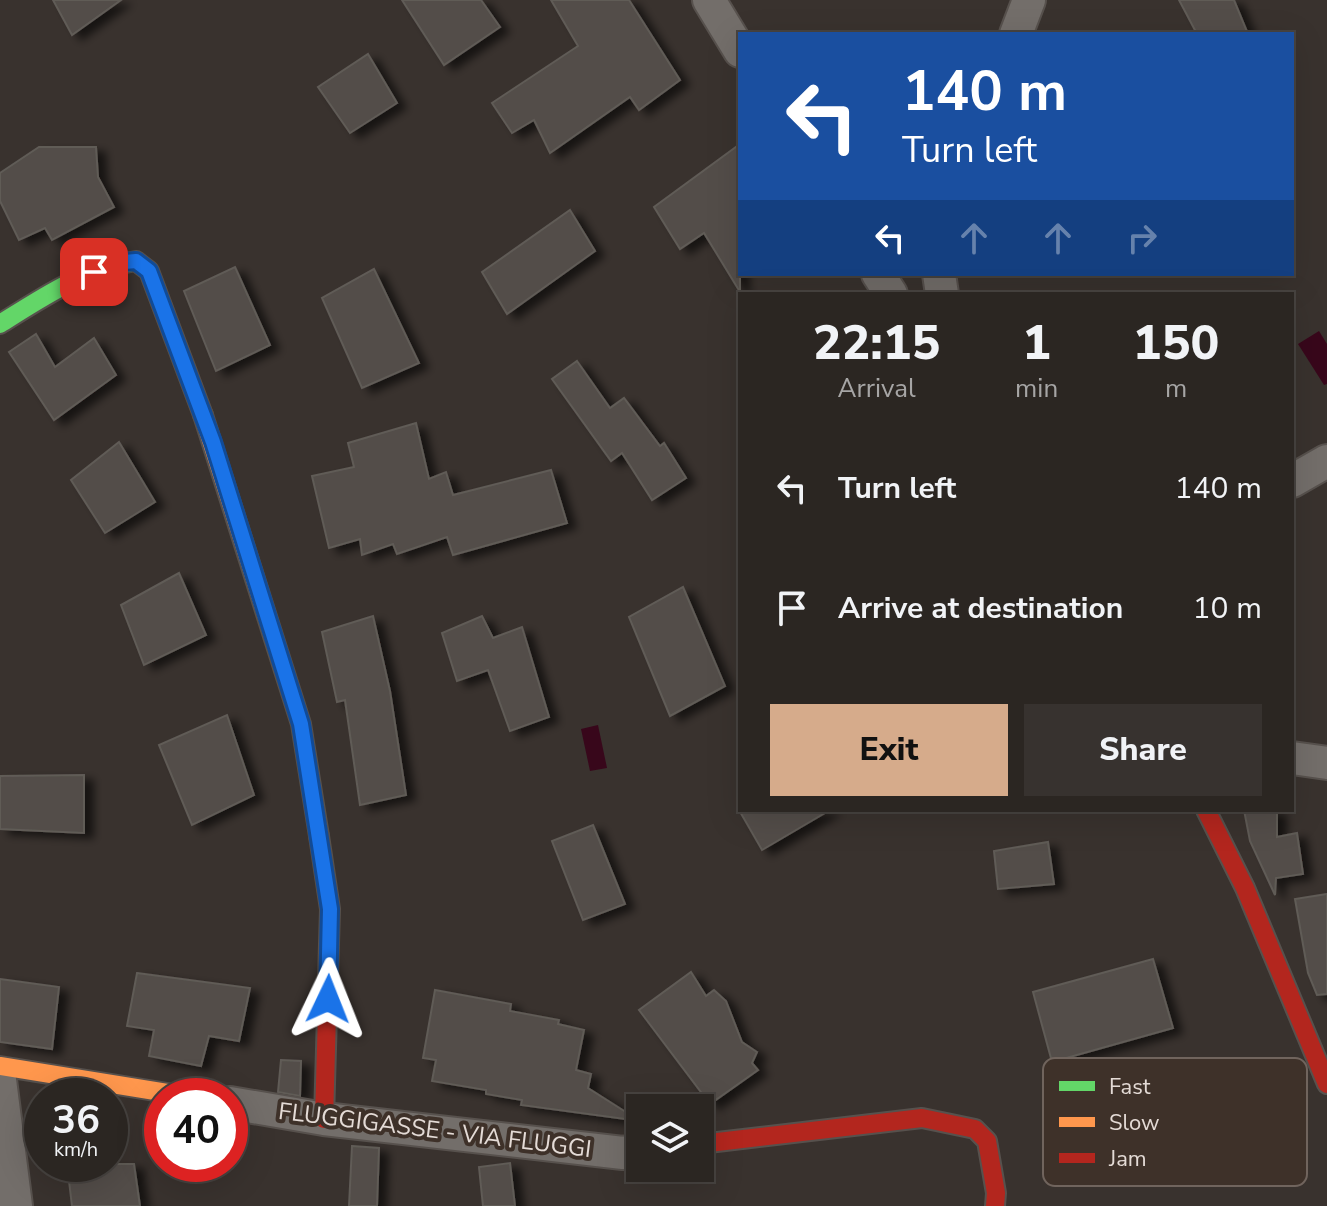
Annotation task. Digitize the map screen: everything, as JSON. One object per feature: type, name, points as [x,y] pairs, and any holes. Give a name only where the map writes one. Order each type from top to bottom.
[{"type":"street","points":[[709,0],[738,48]]},
{"type":"street","points":[[1017,32],[1029,0]]},
{"type":"street","points":[[0,324],[54,290],[113,263],[136,261],[149,271],[213,442],[301,724],[330,909],[324,1119]]},
{"type":"street","points":[[1294,480],[1327,461]]},
{"type":"street","points":[[1294,758],[1327,763]]},
{"type":"street","points":[[1207,812],[1245,888],[1327,1084]]},
{"type":"street","points":[[0,1066],[144,1089]]},
{"type":"street","points":[[0,1080],[16,1206]]},
{"type":"street","name":"FLUGGIGASSE - VIA FLUGGI","points":[[248,1106],[324,1119],[626,1153]]},
{"type":"street","points":[[714,1142],[922,1118],[975,1129],[987,1141],[996,1193],[995,1206]]},
{"type":"shaded area","points":[[1319,331],[1327,344],[1327,384],[1324,385],[1298,344]]},
{"type":"shaded area","points":[[598,725],[607,768],[590,771],[581,729]]},
{"type":"building","points":[[53,0],[121,0],[72,35]]},
{"type":"building","points":[[402,0],[481,0],[500,27],[444,65]]},
{"type":"building","points":[[551,0],[629,0],[680,80],[639,110],[630,97],[550,153],[534,120],[512,133],[492,103],[578,46]]},
{"type":"building","points":[[1179,0],[1234,0],[1247,32],[1196,32]]},
{"type":"building","points":[[368,54],[397,103],[350,133],[318,87]]},
{"type":"building","points":[[738,145],[740,292],[704,233],[680,249],[654,207]]},
{"type":"building","points":[[39,147],[96,147],[98,177],[114,207],[52,240],[45,228],[19,240],[0,201],[0,173]]},
{"type":"building","points":[[570,210],[595,251],[507,314],[482,272]]},
{"type":"building","points":[[235,267],[270,345],[216,371],[184,291]]},
{"type":"building","points":[[374,269],[419,363],[362,388],[322,298]]},
{"type":"building","points":[[36,334],[55,367],[94,338],[116,375],[54,420],[9,352]]},
{"type":"building","points":[[577,361],[610,408],[624,398],[660,446],[664,443],[686,478],[652,500],[622,453],[611,461],[552,379]]},
{"type":"building","points":[[416,423],[429,479],[446,472],[453,495],[551,470],[567,523],[453,555],[447,537],[397,554],[393,544],[362,555],[360,539],[329,548],[312,476],[354,467],[348,443]]},
{"type":"building","points":[[119,442],[155,502],[105,533],[71,480]]},
{"type":"building","points":[[179,573],[206,635],[144,665],[121,605]]},
{"type":"building","points":[[683,587],[725,686],[670,716],[629,617]]},
{"type":"building","points":[[373,616],[390,691],[406,795],[360,805],[345,700],[337,702],[322,632]]},
{"type":"building","points":[[482,616],[493,638],[522,627],[549,717],[510,731],[488,670],[457,681],[442,633]]},
{"type":"building","points":[[227,715],[254,795],[192,825],[159,745]]},
{"type":"building","points":[[84,775],[84,833],[0,829],[0,776]]},
{"type":"building","points":[[740,812],[827,812],[762,850]]},
{"type":"building","points":[[1244,812],[1277,812],[1277,837],[1297,833],[1303,874],[1276,878],[1275,895],[1250,841]]},
{"type":"building","points":[[593,825],[625,904],[583,920],[552,841]]},
{"type":"building","points":[[1048,842],[1054,884],[998,889],[994,851]]},
{"type":"building","points":[[1327,894],[1327,994],[1317,995],[1308,973],[1295,899]]},
{"type":"building","points":[[1153,959],[1173,1028],[1066,1058],[1051,1058],[1033,992]]},
{"type":"building","points":[[691,972],[706,996],[714,990],[726,1001],[742,1042],[757,1052],[752,1063],[758,1070],[714,1101],[714,1094],[702,1094],[639,1010]]},
{"type":"building","points":[[137,973],[250,988],[239,1041],[209,1036],[201,1066],[149,1056],[154,1030],[127,1026]]},
{"type":"building","points":[[0,979],[59,987],[52,1049],[0,1042]]},
{"type":"building","points":[[435,990],[511,1004],[510,1011],[559,1020],[558,1024],[584,1030],[576,1070],[591,1074],[588,1088],[626,1112],[626,1119],[521,1105],[522,1100],[486,1094],[486,1090],[432,1081],[436,1060],[423,1058]]},
{"type":"building","points":[[281,1060],[301,1061],[300,1096],[278,1092]]},
{"type":"building","points":[[352,1146],[379,1148],[377,1206],[349,1206]]},
{"type":"building","points":[[510,1163],[515,1206],[483,1206],[479,1167]]},
{"type":"building","points":[[128,1164],[134,1164],[140,1206],[72,1206],[69,1182],[128,1182]]},
{"type":"traffic: fast","points":[[0,324],[81,277],[136,261],[149,271],[203,415]]},
{"type":"traffic: slow","points":[[203,415],[301,724],[319,836]]},
{"type":"traffic: slow","points":[[0,1066],[144,1089]]},
{"type":"traffic: jam","points":[[1207,812],[1245,888],[1327,1084]]},
{"type":"traffic: jam","points":[[319,836],[330,909],[324,1119]]},
{"type":"traffic: jam","points":[[714,1142],[922,1118],[975,1129],[987,1141],[996,1193],[995,1206]]},
{"type":"route","points":[[94,272],[113,263],[136,261],[149,271],[213,442],[301,724],[330,909],[328,999]]}]
